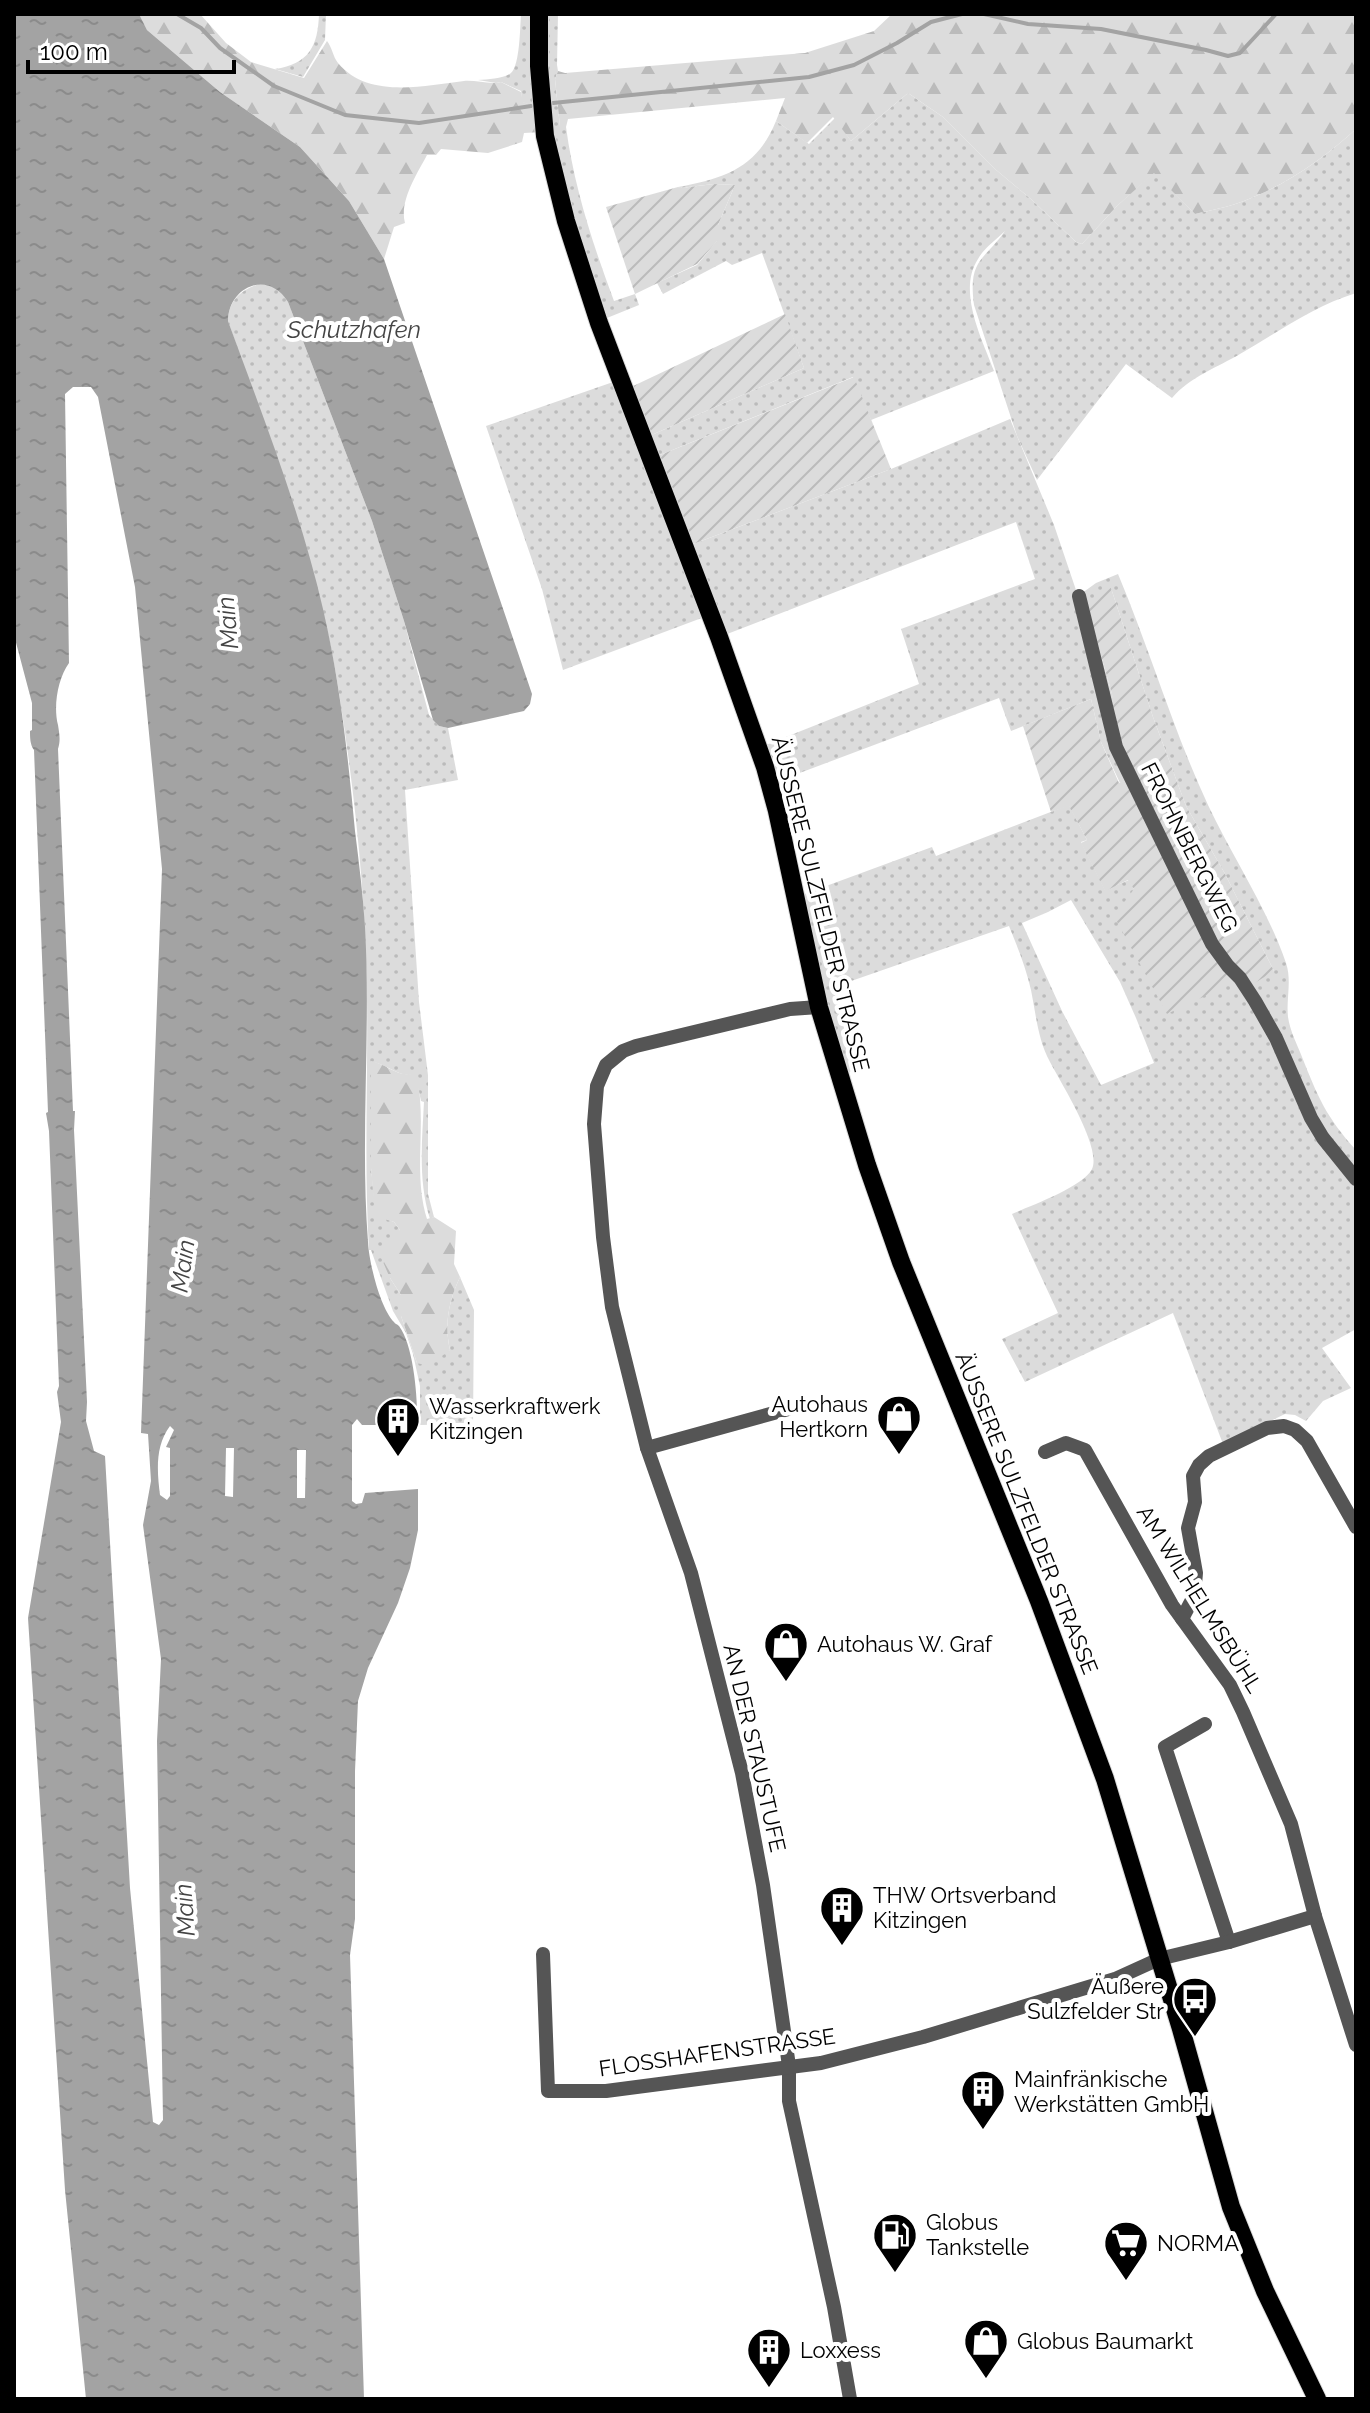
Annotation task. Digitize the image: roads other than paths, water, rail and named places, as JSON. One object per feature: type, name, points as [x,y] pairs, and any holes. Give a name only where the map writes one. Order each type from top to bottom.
[{"type":"main road","name":"ÄUSSERE SULZFELDER STRASSE","points":[[539,14],[539,66],[545,136],[566,221],[599,323],[719,637],[765,767],[819,1007],[842,1087],[901,1262],[1039,1601],[1105,1779],[1231,2207],[1265,2291],[1317,2399]]},
{"type":"street","name":"FROHNBERGWEG","points":[[1079,596],[1110,724],[1124,765],[1212,944],[1255,1001],[1276,1038],[1311,1118],[1356,1179]]},
{"type":"street","name":"AN DER STAUSTUFE","points":[[819,1007],[790,1009],[623,1051],[601,1074],[594,1124],[612,1307],[647,1448],[691,1573],[742,1773],[763,1885],[789,2066],[789,2101],[834,2307],[850,2399]]},
{"type":"street","points":[[647,1448],[803,1405]]},
{"type":"street","points":[[1182,1619],[1194,1596],[1196,1573],[1188,1528],[1195,1502],[1193,1476],[1209,1456],[1267,1428],[1284,1426],[1295,1430],[1307,1441],[1356,1527]]},
{"type":"street","name":"AM WILHELMSBÜHL","points":[[1045,1452],[1066,1443],[1085,1450],[1172,1605],[1230,1685],[1291,1824],[1315,1916],[1356,2045]]},
{"type":"street","points":[[1205,1724],[1165,1747],[1229,1942]]},
{"type":"street","name":"FLOSSHAFENSTRASSE","points":[[543,1954],[548,2091],[606,2091],[821,2063],[923,2037],[1115,1979],[1159,1959],[1315,1916]]},
{"type":"water","points":[[14,14],[139,14],[147,30],[220,92],[300,147],[349,201],[384,259],[532,694],[530,704],[524,711],[448,728],[439,726],[433,720],[372,521],[288,302],[270,286],[250,286],[242,291],[230,309],[228,321],[304,537],[323,609],[339,692],[365,927],[365,1164],[369,1251],[384,1306],[399,1326],[408,1346],[417,1402],[417,1425],[362,1425],[357,1419],[352,1425],[352,1501],[362,1503],[365,1493],[418,1489],[418,1530],[410,1568],[398,1603],[368,1668],[358,1701],[355,1919],[350,1955],[364,2399],[86,2399],[65,2190],[28,1618],[61,1422],[57,1392],[34,750],[30,736],[32,703],[14,635]],"holes":[[[73,387],[91,387],[98,397],[135,587],[162,869],[141,1433],[148,1434],[151,1481],[143,1525],[161,1659],[157,1741],[163,2120],[159,2125],[153,2122],[130,1888],[105,1456],[94,1451],[86,1421],[58,749],[60,736],[56,709],[59,684],[69,663],[65,394]],[[170,1426],[174,1430],[166,1447],[170,1448],[170,1496],[167,1500],[160,1495],[158,1468],[159,1450]],[[226,1448],[234,1448],[233,1497],[225,1496]],[[297,1450],[306,1450],[305,1498],[297,1498]]]},
{"type":"waterway","points":[[177,14],[201,28],[220,48],[274,86],[345,115],[419,123],[531,106]]},
{"type":"waterway","points":[[553,103],[809,77],[854,65],[931,22],[962,14]]},
{"type":"waterway","points":[[984,14],[1028,24],[1101,29],[1228,56],[1240,53],[1276,14]]},
{"type":"place","name":"Autohaus Hertkorn","points":[[899,1456]]},
{"type":"place","name":"Wasserkraftwerk Kitzingen","points":[[398,1458]]},
{"type":"place","name":"Autohaus W. Graf","points":[[786,1683]]},
{"type":"place","name":"THW Ortsverband Kitzingen","points":[[842,1947]]},
{"type":"place","name":"Äußere Sulzfelder Str","points":[[1195,2038]]},
{"type":"place","name":"Mainfränkische Werkstätten GmbH","points":[[983,2131]]},
{"type":"place","name":"Globus Tankstelle","points":[[895,2274]]},
{"type":"place","name":"NORMA","points":[[1126,2282]]},
{"type":"place","name":"Globus Baumarkt","points":[[986,2380]]},
{"type":"place","name":"Loxxess","points":[[769,2389]]},
{"type":"water label","name":"Schutzhafen","points":[[354,330]]},
{"type":"water label","name":"Main","points":[[228,623]]},
{"type":"water label","name":"Main","points":[[183,1266]]},
{"type":"water label","name":"Main","points":[[185,1910]]}]
